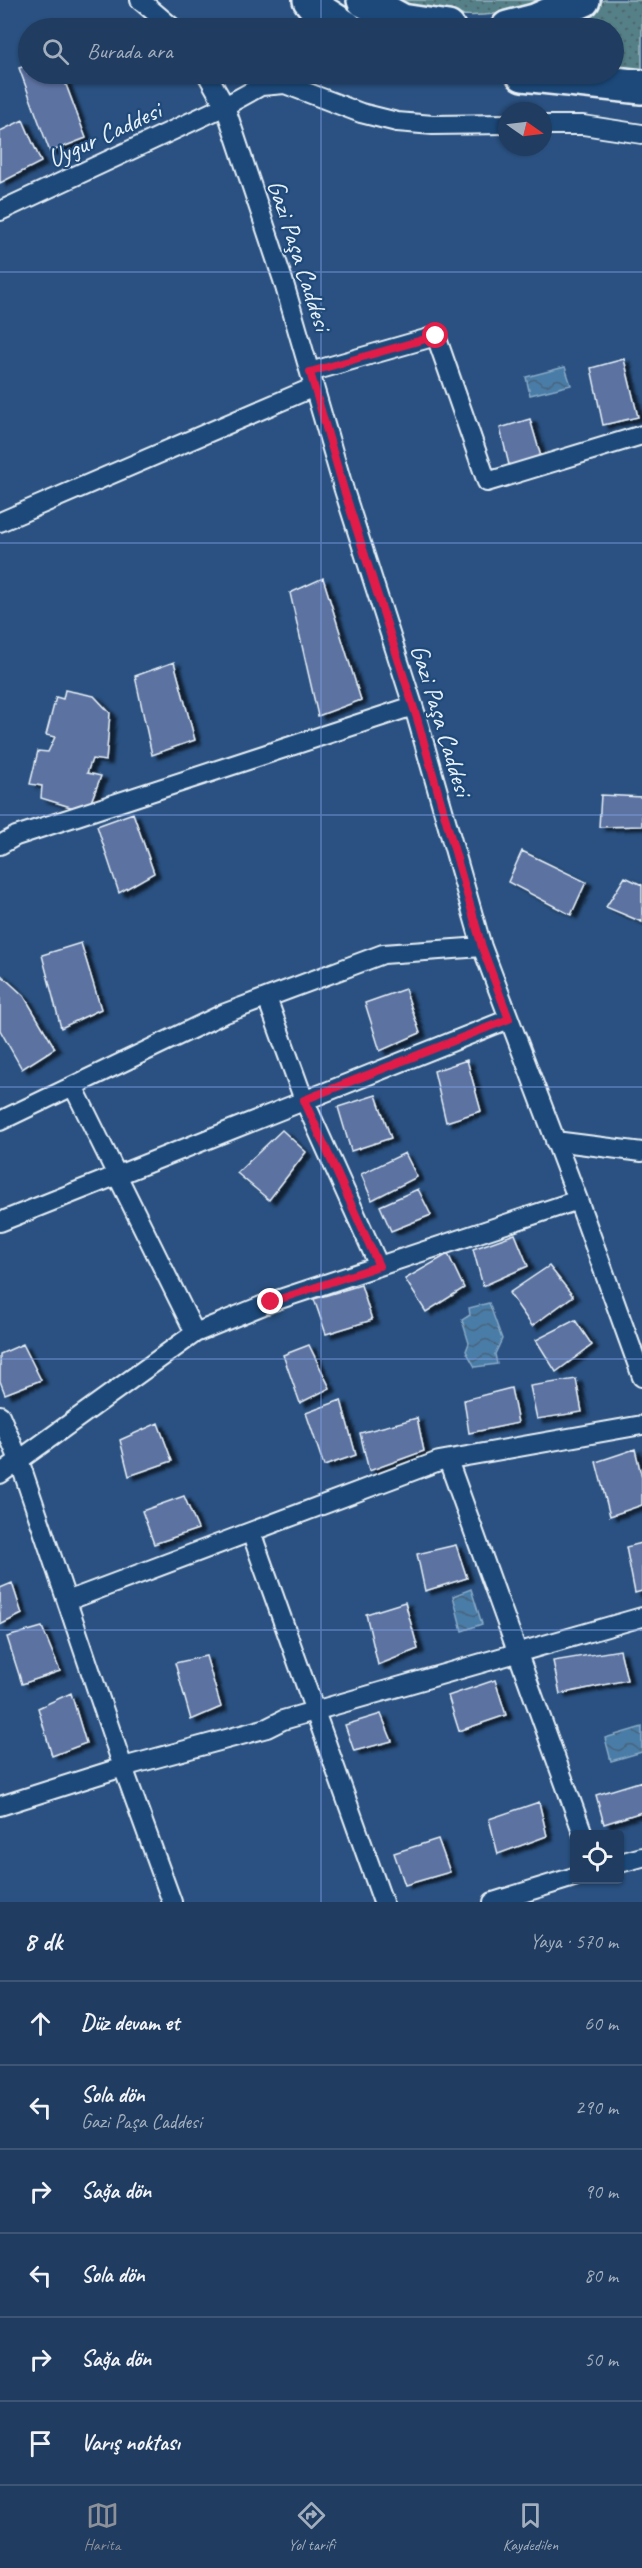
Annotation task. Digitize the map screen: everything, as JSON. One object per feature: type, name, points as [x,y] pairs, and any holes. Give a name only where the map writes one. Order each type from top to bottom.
[{"type":"highway","points":[[310,0],[318,10],[330,18]]},
{"type":"highway","points":[[364,0],[397,18]]},
{"type":"highway","points":[[542,18],[583,0]]},
{"type":"highway","points":[[614,84],[642,87]]},
{"type":"street","points":[[140,0],[161,18]]},
{"type":"street","name":"Gazi Paşa Caddesi","points":[[213,84],[225,106],[283,280],[413,706],[482,947],[642,1377]]},
{"type":"street","name":"Uygur Caddesi","points":[[0,211],[225,106],[261,86],[285,84],[361,113],[397,122],[433,125],[498,124]]},
{"type":"street","points":[[552,125],[583,126],[642,134]]},
{"type":"street","points":[[0,522],[312,380],[436,336],[488,482],[642,435]]},
{"type":"street","points":[[0,845],[16,836],[413,706]]},
{"type":"street","points":[[0,1121],[223,1014],[383,954],[482,947]]},
{"type":"street","points":[[267,998],[304,1100],[379,1266]]},
{"type":"street","points":[[0,1222],[509,1019]]},
{"type":"street","points":[[73,1086],[195,1333]]},
{"type":"street","points":[[555,1141],[642,1152]]},
{"type":"street","points":[[0,1474],[195,1333],[271,1302],[578,1200]]},
{"type":"street","points":[[0,1415],[19,1460],[123,1767],[172,1902]]},
{"type":"street","points":[[67,1601],[448,1460],[642,1425]]},
{"type":"street","points":[[448,1460],[582,1830]]},
{"type":"street","points":[[251,1532],[383,1902]]},
{"type":"street","points":[[0,1806],[123,1767],[267,1728],[315,1711],[517,1655],[642,1617]]},
{"type":"street","points":[[624,1862],[642,1857]]},
{"type":"street","points":[[492,1902],[570,1878]]},
{"type":"green space","points":[[398,0],[543,0],[508,12],[470,15],[433,11]]},
{"type":"green space","points":[[604,0],[642,0],[642,75],[624,72],[624,18],[577,18]]},
{"type":"water","points":[[565,367],[571,385],[530,395],[526,377]]},
{"type":"water","points":[[489,1303],[502,1339],[495,1354],[497,1364],[475,1367],[466,1351],[469,1343],[462,1320],[470,1315],[469,1308]]},
{"type":"water","points":[[471,1589],[482,1624],[462,1631],[453,1596]]},
{"type":"water","points":[[642,1727],[642,1752],[611,1761],[605,1738]]},
{"type":"building","points":[[25,84],[66,84],[86,138],[50,152]]},
{"type":"building","points":[[23,120],[41,162],[0,183],[0,131]]},
{"type":"building","points":[[624,359],[638,417],[603,425],[591,368]]},
{"type":"building","points":[[530,419],[542,460],[510,469],[500,428]]},
{"type":"building","points":[[323,578],[361,700],[318,716],[290,593]]},
{"type":"building","points":[[174,662],[195,740],[152,755],[135,676]]},
{"type":"building","points":[[65,690],[94,696],[110,713],[106,761],[92,759],[87,773],[101,776],[87,812],[41,798],[42,786],[30,784],[38,751],[48,752],[55,737],[46,735],[56,697],[63,699]]},
{"type":"building","points":[[601,795],[642,797],[642,826],[599,827]]},
{"type":"building","points":[[133,813],[154,873],[119,893],[97,826]]},
{"type":"building","points":[[522,851],[586,882],[571,915],[508,882]]},
{"type":"building","points":[[625,877],[642,885],[642,922],[606,907]]},
{"type":"building","points":[[81,943],[101,1009],[61,1028],[42,955]]},
{"type":"building","points":[[0,974],[24,996],[55,1048],[22,1069],[0,1030]]},
{"type":"building","points":[[405,989],[420,1033],[380,1051],[365,1003]]},
{"type":"building","points":[[467,1060],[481,1111],[446,1122],[434,1071]]},
{"type":"building","points":[[376,1095],[391,1138],[351,1151],[338,1107]]},
{"type":"building","points":[[282,1130],[306,1152],[269,1200],[237,1173]]},
{"type":"building","points":[[405,1153],[417,1177],[372,1200],[361,1174]]},
{"type":"building","points":[[418,1189],[431,1215],[391,1231],[380,1206]]},
{"type":"building","points":[[515,1234],[528,1266],[483,1286],[473,1249]]},
{"type":"building","points":[[448,1254],[464,1288],[426,1312],[405,1279]]},
{"type":"building","points":[[549,1266],[573,1296],[532,1326],[509,1293]]},
{"type":"building","points":[[361,1285],[372,1320],[326,1334],[314,1299]]},
{"type":"building","points":[[575,1320],[592,1345],[556,1372],[536,1340]]},
{"type":"building","points":[[23,1344],[41,1380],[5,1394],[0,1381],[0,1354]]},
{"type":"building","points":[[309,1345],[330,1388],[300,1403],[283,1355]]},
{"type":"building","points":[[576,1379],[582,1412],[537,1419],[530,1386]]},
{"type":"building","points":[[511,1388],[518,1423],[469,1433],[464,1400]]},
{"type":"building","points":[[341,1400],[356,1455],[324,1466],[306,1413]]},
{"type":"building","points":[[417,1418],[424,1451],[369,1471],[360,1433]]},
{"type":"building","points":[[158,1423],[172,1461],[129,1476],[120,1440]]},
{"type":"building","points":[[635,1449],[642,1478],[642,1505],[610,1516],[596,1462]]},
{"type":"building","points":[[184,1496],[198,1529],[154,1544],[142,1511]]},
{"type":"building","points":[[642,1543],[642,1591],[635,1593],[626,1547]]},
{"type":"building","points":[[456,1545],[467,1578],[425,1591],[417,1554]]},
{"type":"building","points":[[12,1583],[22,1614],[0,1625],[0,1588]]},
{"type":"building","points":[[405,1602],[418,1649],[378,1665],[366,1614]]},
{"type":"building","points":[[42,1627],[60,1671],[22,1684],[7,1637]]},
{"type":"building","points":[[620,1650],[627,1680],[560,1694],[553,1661]]},
{"type":"building","points":[[206,1656],[221,1707],[191,1720],[175,1663]]},
{"type":"building","points":[[495,1680],[506,1715],[459,1731],[448,1696]]},
{"type":"building","points":[[71,1693],[86,1743],[52,1756],[38,1708]]},
{"type":"building","points":[[381,1714],[392,1741],[354,1751],[345,1725]]},
{"type":"building","points":[[642,1781],[642,1812],[604,1824],[596,1795]]},
{"type":"building","points":[[539,1802],[547,1836],[498,1854],[489,1819]]},
{"type":"building","points":[[438,1839],[450,1872],[405,1885],[394,1853]]},
{"type":"route","points":[[271,1302],[379,1266],[304,1100],[509,1019],[482,947],[417,718],[344,490],[310,372],[436,336]]}]
